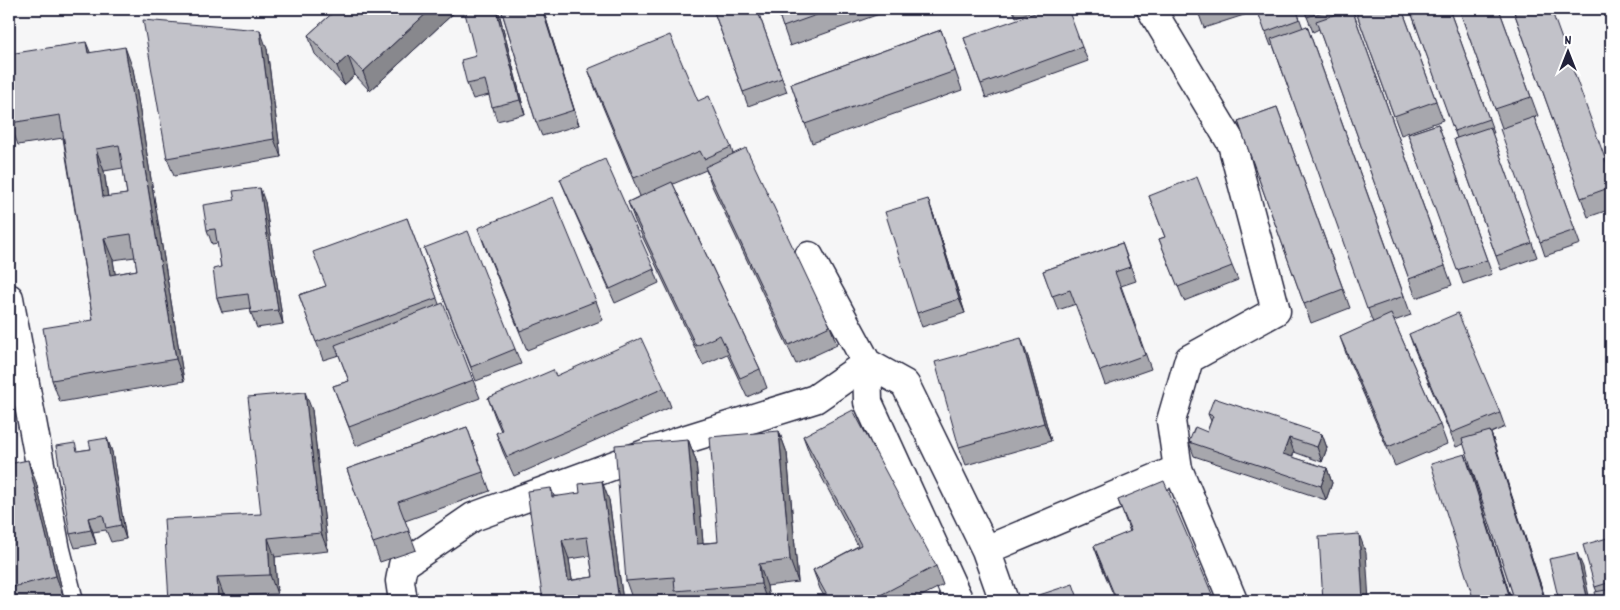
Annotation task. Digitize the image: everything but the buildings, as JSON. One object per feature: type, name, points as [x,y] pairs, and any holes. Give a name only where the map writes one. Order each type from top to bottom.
[{"type":"street","points":[[1151,9],[1232,144],[1276,310],[1189,359],[1171,421],[1178,469],[1233,601]]},
{"type":"street","points":[[809,256],[867,363],[868,402],[959,601]]},
{"type":"street","points":[[9,298],[56,550],[69,601]]},
{"type":"street","points":[[867,363],[905,384],[986,550],[1002,595],[967,601]]},
{"type":"street","points":[[403,601],[400,580],[403,565],[473,517],[680,441],[814,399],[867,363]]},
{"type":"street","points":[[986,550],[1178,469]]}]
